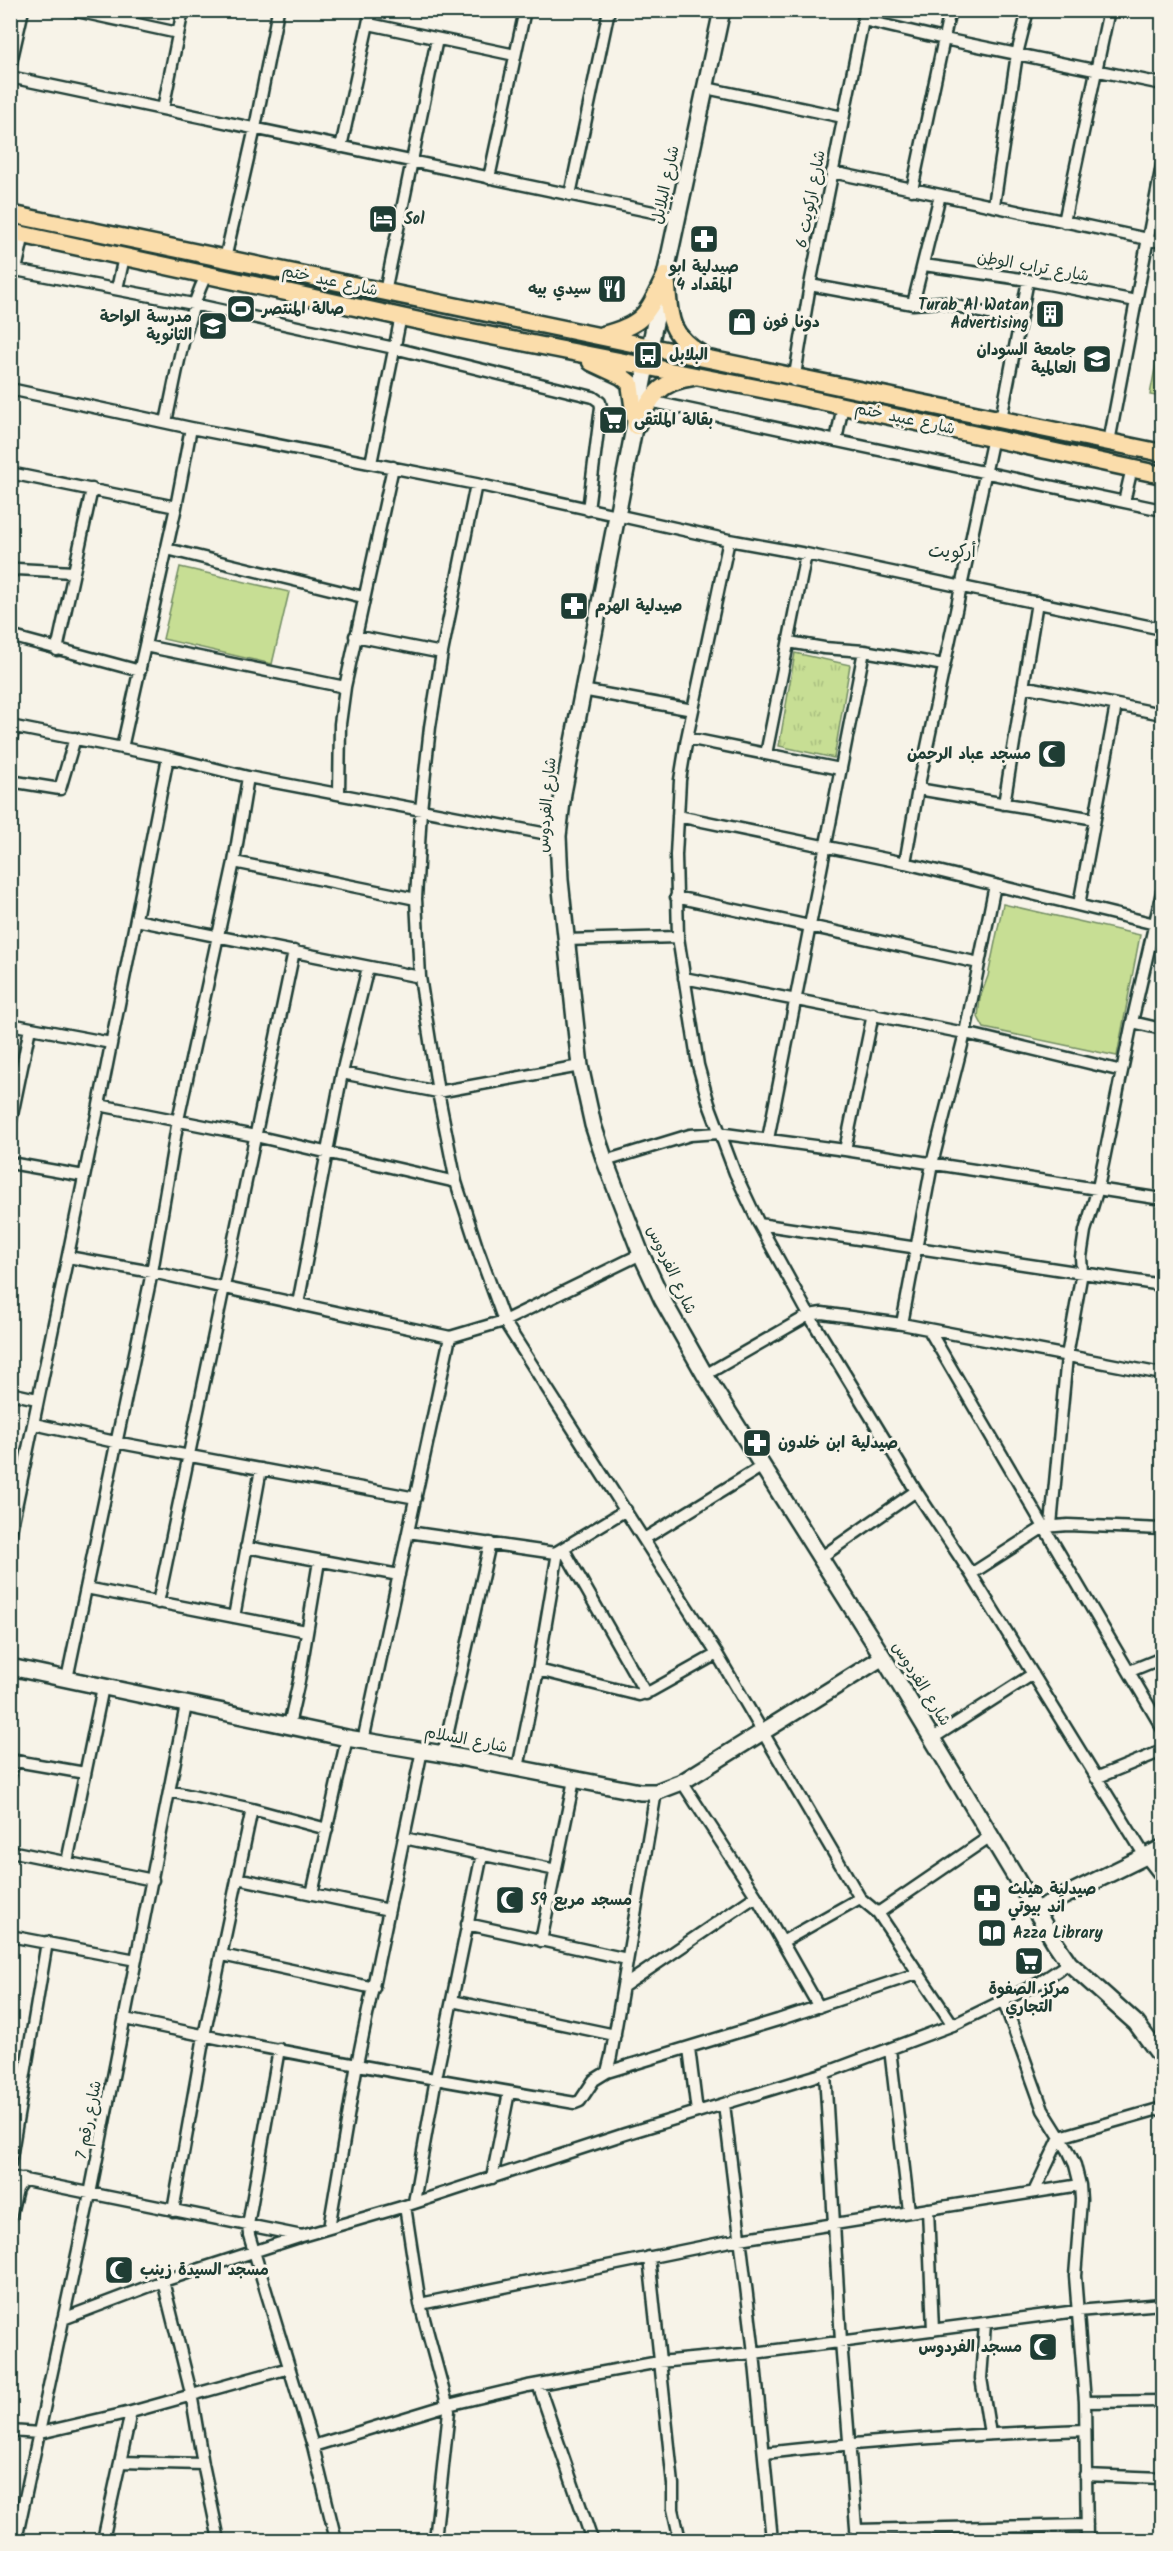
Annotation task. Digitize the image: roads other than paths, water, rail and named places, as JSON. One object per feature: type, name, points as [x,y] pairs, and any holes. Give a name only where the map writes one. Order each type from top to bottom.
[{"type":"main road","name":"شارع عبد ختم","points":[[10,213],[597,337],[650,346]]},
{"type":"main road","name":"شارع عبد ختم","points":[[17,233],[206,275],[647,366]]},
{"type":"main road","points":[[597,337],[631,327],[639,321],[666,275]]},
{"type":"main road","points":[[666,275],[673,328],[689,346],[707,357]]},
{"type":"main road","name":"شارع عبيد ختم","points":[[650,346],[1162,453]]},
{"type":"main road","points":[[563,350],[602,366],[630,383],[636,426]]},
{"type":"main road","name":"شارع عبيد ختم","points":[[647,366],[843,405],[1162,475]]},
{"type":"main road","points":[[636,426],[649,400],[664,387],[682,379],[702,377]]},
{"type":"street","points":[[10,67],[23,10]]},
{"type":"street","points":[[72,10],[103,14],[178,33]]},
{"type":"street","points":[[163,109],[183,10]]},
{"type":"street","points":[[225,259],[255,128],[278,10]]},
{"type":"street","points":[[341,147],[371,10]]},
{"type":"street","points":[[489,178],[525,10]]},
{"type":"street","points":[[570,195],[609,10]]},
{"type":"street","points":[[912,190],[950,10]]},
{"type":"street","points":[[994,205],[1017,54],[1028,10]]},
{"type":"street","points":[[1064,222],[1109,10]]},
{"type":"street","name":"شارع البلابل","points":[[647,366],[706,88],[716,12]]},
{"type":"street","points":[[864,15],[944,39],[1162,84]]},
{"type":"street","name":"شارع اركويت 6","points":[[792,395],[810,285],[864,15]]},
{"type":"street","points":[[369,24],[515,55]]},
{"type":"street","points":[[385,292],[437,39]]},
{"type":"street","points":[[10,77],[677,217]]},
{"type":"street","points":[[706,88],[843,117]]},
{"type":"street","points":[[1109,442],[1162,165]]},
{"type":"street","points":[[832,172],[1162,242]]},
{"type":"street","points":[[913,304],[940,195]]},
{"type":"street","points":[[17,233],[13,269],[193,304],[394,348],[593,397],[600,402],[588,510]]},
{"type":"street","points":[[117,290],[124,256]]},
{"type":"street","name":"شارع تراب الوطن","points":[[924,265],[1028,280],[1136,301]]},
{"type":"street","points":[[166,422],[184,334],[193,304],[206,275]]},
{"type":"street","points":[[1000,419],[1028,280]]},
{"type":"street","points":[[810,285],[913,304],[941,302],[1020,322]]},
{"type":"street","points":[[371,463],[401,316]]},
{"type":"street","name":"شارع الفردوس","points":[[647,366],[582,690],[563,793],[558,836],[565,940],[580,1066],[593,1125],[641,1254],[662,1299],[761,1467],[883,1657],[1069,1963],[1136,2023],[1161,2053]]},
{"type":"street","points":[[10,389],[191,428],[476,483],[588,510],[1162,629]]},
{"type":"street","points":[[649,400],[985,474],[1162,510]]},
{"type":"street","points":[[836,441],[843,405]]},
{"type":"street","points":[[122,748],[167,549],[191,428]]},
{"type":"street","points":[[904,863],[993,437]]},
{"type":"street","points":[[339,794],[340,724],[345,687],[393,467]]},
{"type":"street","points":[[1124,502],[1132,468]]},
{"type":"street","points":[[10,472],[176,507]]},
{"type":"street","points":[[476,483],[442,652],[430,727],[421,810],[416,899],[420,977],[438,1092],[456,1182],[504,1321],[717,1654],[860,1898],[878,1913],[954,2025]]},
{"type":"street","points":[[57,650],[92,489]]},
{"type":"street","points":[[729,540],[680,780],[676,897],[678,937],[698,1065],[718,1132],[759,1224],[809,1314],[916,1491],[1034,1674],[1145,1856],[1162,1878]]},
{"type":"street","points":[[167,549],[363,597]]},
{"type":"street","points":[[766,754],[806,554]]},
{"type":"street","points":[[10,573],[17,568],[73,572]]},
{"type":"street","points":[[1004,804],[1037,602]]},
{"type":"street","points":[[10,636],[140,671]]},
{"type":"street","points":[[355,636],[442,652]]},
{"type":"street","points":[[789,642],[864,651],[944,665]]},
{"type":"street","points":[[145,646],[345,687]]},
{"type":"street","points":[[768,1139],[864,651]]},
{"type":"street","points":[[1023,686],[1162,714]]},
{"type":"street","points":[[582,690],[693,710]]},
{"type":"street","points":[[1079,905],[1116,705]]},
{"type":"street","points":[[10,744],[12,726],[168,757],[248,777],[558,836]]},
{"type":"street","points":[[10,781],[60,789],[75,738]]},
{"type":"street","points":[[687,738],[840,769]]},
{"type":"street","points":[[10,1536],[168,757]]},
{"type":"street","points":[[66,1679],[152,1272],[178,1120],[216,935],[234,862],[248,777]]},
{"type":"street","points":[[918,789],[1095,819]]},
{"type":"street","points":[[678,816],[904,863],[1155,924]]},
{"type":"street","points":[[234,862],[416,899]]},
{"type":"street","points":[[902,1324],[932,1164],[965,1033],[996,885]]},
{"type":"street","points":[[1048,1526],[1067,1356],[1082,1272],[1081,1257],[1085,1231],[1098,1188],[1132,1022],[1162,892]]},
{"type":"street","points":[[676,897],[979,963]]},
{"type":"street","points":[[136,920],[420,977]]},
{"type":"street","points":[[565,940],[678,937]]},
{"type":"street","points":[[158,1603],[294,951]]},
{"type":"street","points":[[298,1304],[342,1073],[368,967]]},
{"type":"street","points":[[684,978],[965,1033],[1122,1071]]},
{"type":"street","points":[[845,1150],[873,1014]]},
{"type":"street","points":[[1132,1022],[1162,1029]]},
{"type":"street","points":[[10,1024],[111,1043]]},
{"type":"street","points":[[10,1125],[30,1028]]},
{"type":"street","points":[[342,1073],[438,1092],[580,1066]]},
{"type":"street","points":[[99,1105],[326,1151],[456,1182]]},
{"type":"street","points":[[605,1161],[690,1135],[718,1132],[1162,1199]]},
{"type":"street","points":[[10,1163],[84,1176]]},
{"type":"street","points":[[759,1224],[1162,1285]]},
{"type":"street","points":[[68,1257],[152,1272],[450,1337],[504,1321],[641,1254]]},
{"type":"street","points":[[705,1375],[809,1314],[836,1314],[902,1324],[1162,1374]]},
{"type":"street","points":[[929,1330],[1048,1526],[1162,1728]]},
{"type":"street","points":[[363,1741],[450,1337]]},
{"type":"street","points":[[10,1393],[37,1399]]},
{"type":"street","points":[[34,1424],[115,1442],[416,1498]]},
{"type":"street","points":[[644,1539],[761,1467]]},
{"type":"street","points":[[234,1617],[261,1469]]},
{"type":"street","points":[[820,1558],[916,1491]]},
{"type":"street","points":[[408,1532],[561,1551],[626,1510]]},
{"type":"street","points":[[971,1574],[1048,1526],[1162,1529]]},
{"type":"street","points":[[443,1754],[490,1543]]},
{"type":"street","points":[[246,1547],[399,1575]]},
{"type":"street","points":[[518,1768],[561,1551]]},
{"type":"street","points":[[561,1551],[646,1694]]},
{"type":"street","points":[[289,1725],[299,1681],[319,1561]]},
{"type":"street","points":[[87,1588],[306,1631]]},
{"type":"street","points":[[538,1670],[630,1694],[646,1694],[717,1654]]},
{"type":"street","name":"شارع السلام","points":[[10,1667],[347,1738],[518,1768],[621,1790],[656,1792],[682,1782],[883,1657]]},
{"type":"street","points":[[1130,1671],[1162,1658]]},
{"type":"street","points":[[933,1738],[1034,1674]]},
{"type":"street","points":[[67,1862],[103,1687]]},
{"type":"street","name":"شارع رقم 7","points":[[16,2541],[90,2193],[186,1705]]},
{"type":"street","points":[[312,1894],[347,1738]]},
{"type":"street","points":[[329,2228],[357,2064],[422,1750]]},
{"type":"street","points":[[1096,1778],[1162,1751]]},
{"type":"street","points":[[10,1776],[12,1760],[85,1773]]},
{"type":"street","points":[[541,1941],[574,1780]]},
{"type":"street","points":[[682,1782],[756,1896],[819,2007]]},
{"type":"street","points":[[169,1791],[252,1809],[327,1829]]},
{"type":"street","points":[[607,2072],[624,1986],[656,1792]]},
{"type":"street","points":[[173,2211],[204,2036],[252,1809]]},
{"type":"street","points":[[878,1913],[992,1835]]},
{"type":"street","points":[[404,1838],[555,1870]]},
{"type":"street","points":[[1036,1910],[1162,1848]]},
{"type":"street","points":[[10,1851],[153,1880]]},
{"type":"street","points":[[435,2541],[449,2421],[448,2405],[420,2304],[410,2204],[482,1854]]},
{"type":"street","points":[[237,1878],[389,1910]]},
{"type":"street","points":[[624,1986],[756,1896]]},
{"type":"street","points":[[782,1941],[860,1898]]},
{"type":"street","points":[[467,1924],[627,1959]]},
{"type":"street","points":[[10,1936],[136,1960]]},
{"type":"street","points":[[10,2164],[46,1942]]},
{"type":"street","points":[[222,1955],[374,1988]]},
{"type":"street","points":[[63,2319],[163,2281],[252,2251],[410,2204],[825,2073],[954,2025],[1004,2002],[1069,1963]]},
{"type":"street","points":[[125,2019],[204,2036],[509,2092],[578,2102],[594,2080],[607,2072],[819,2007],[919,1973]]},
{"type":"street","points":[[452,2001],[615,2035]]},
{"type":"street","points":[[1004,2002],[1043,2110],[1075,2164],[1080,2185],[1081,2200],[1075,2276],[1085,2402],[1087,2541]]},
{"type":"street","points":[[689,2048],[697,2112]]},
{"type":"street","points":[[279,2049],[248,2225],[252,2251],[313,2446],[336,2541]]},
{"type":"street","points":[[890,2049],[909,2211]]},
{"type":"street","points":[[825,2073],[841,2341],[857,2535],[950,2535],[1087,2524]]},
{"type":"street","points":[[492,2178],[509,2092]]},
{"type":"street","points":[[724,2104],[765,2452],[772,2541]]},
{"type":"street","points":[[1034,2192],[1060,2137],[1162,2108]]},
{"type":"street","points":[[10,2177],[302,2236]]},
{"type":"street","points":[[10,2218],[18,2189],[24,2179]]},
{"type":"street","points":[[420,2304],[740,2239],[834,2226],[909,2211],[1080,2185]]},
{"type":"street","points":[[928,2209],[933,2330]]},
{"type":"street","points":[[649,2257],[674,2484],[673,2509],[680,2541]]},
{"type":"street","points":[[163,2281],[191,2393],[202,2464],[219,2541]]},
{"type":"street","points":[[313,2446],[448,2405],[538,2384],[659,2362],[754,2353],[1077,2311],[1162,2304]]},
{"type":"street","points":[[985,2324],[981,2378],[990,2434]]},
{"type":"street","points":[[10,2431],[40,2433],[131,2412],[191,2393],[289,2368]]},
{"type":"street","points":[[538,2384],[592,2541]]},
{"type":"street","points":[[1085,2402],[1162,2401]]},
{"type":"street","points":[[103,2541],[131,2412]]},
{"type":"street","points":[[765,2452],[990,2434],[1085,2430]]},
{"type":"street","points":[[120,2462],[202,2464]]},
{"type":"street","points":[[1086,2475],[1162,2478]]},
{"type":"place","name":"Sol","points":[[383,219]]},
{"type":"place","name":"صيدلية ابو المقداد 4","points":[[704,239]]},
{"type":"place","name":"سيدي بيه","points":[[612,289]]},
{"type":"place","name":"صالة المنتصر","points":[[241,309]]},
{"type":"place","name":"Turab Al Watan Advertising","points":[[1050,314]]},
{"type":"place","name":"دونا فون","points":[[742,322]]},
{"type":"place","name":"مدرسة الواحة الثانوية","points":[[213,326]]},
{"type":"place","name":"البلابل","points":[[648,355]]},
{"type":"place","name":"جامعة السودان العالمية","points":[[1097,359]]},
{"type":"place","name":"بقالة الملتقى","points":[[613,420]]},
{"type":"place","name":"صيدلية الهرم","points":[[574,606]]},
{"type":"place","name":"مسجد عباد الرحمن","points":[[1052,754]]},
{"type":"place","name":"صيدلية ابن خلدون","points":[[757,1443]]},
{"type":"place","name":"صيدلية هيلث اند بيوتي","points":[[987,1898]]},
{"type":"place","name":"مسجد مربع 59","points":[[510,1900]]},
{"type":"place","name":"Azza Library","points":[[992,1933]]},
{"type":"place","name":"مركز الصفوة التجاري","points":[[1029,1961]]},
{"type":"place","name":"مسجد السيدة زينب","points":[[119,2270]]},
{"type":"place","name":"مسجد الفردوس","points":[[1043,2347]]},
{"type":"district","name":"أركويت","points":[[952,552]]}]
